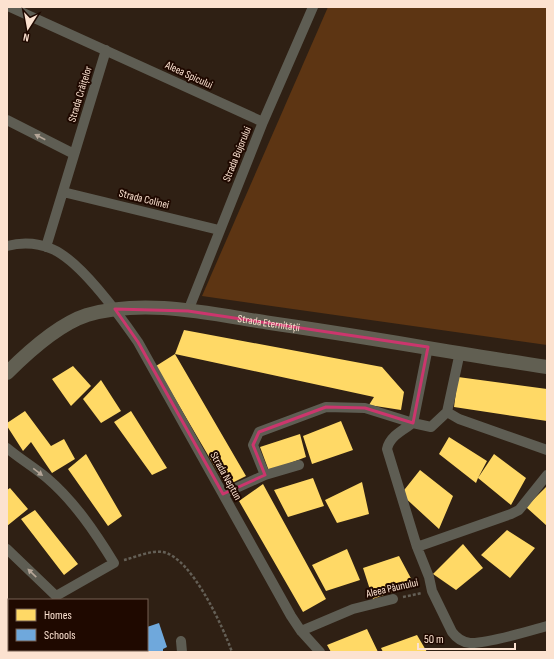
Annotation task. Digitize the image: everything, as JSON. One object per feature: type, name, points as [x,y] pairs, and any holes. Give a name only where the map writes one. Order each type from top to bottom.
[{"type":"street","points":[[10,7],[106,50]]},
{"type":"street","name":"Strada Bujorului","points":[[188,311],[262,122],[313,7]]},
{"type":"street","name":"Aleea Spicului","points":[[106,50],[262,122]]},
{"type":"street","name":"Strada Crăițelor","points":[[46,247],[106,50]]},
{"type":"street","points":[[7,120],[74,154]]},
{"type":"street","name":"Strada Colinei","points":[[63,192],[219,230]]},
{"type":"street","points":[[7,246],[32,244],[46,247]]},
{"type":"street","name":"Strada Neptun","points":[[46,247],[54,250],[82,273],[115,309],[138,342],[301,631],[320,652]]},
{"type":"street","name":"Strada Eternității","points":[[7,373],[25,355],[51,334],[86,316],[115,309],[152,308],[188,311],[460,352],[547,367]]},
{"type":"street","points":[[428,348],[413,423],[393,438],[388,443],[387,449],[417,547],[429,577],[432,591]]},
{"type":"street","points":[[265,475],[253,445],[259,432],[326,407],[365,408],[431,427],[447,412],[460,352]]},
{"type":"street","points":[[447,412],[459,419],[547,450]]},
{"type":"street","points":[[7,448],[47,478],[70,501],[97,536],[114,563],[56,598],[7,549]]},
{"type":"street","points":[[223,494],[265,475],[299,465]]},
{"type":"street","points":[[417,547],[519,510],[547,475]]},
{"type":"street","name":"Aleea Păunului","points":[[432,591],[452,632],[456,638],[464,642],[482,642],[547,626]]},
{"type":"street","name":"Aleea Păunului","points":[[301,631],[354,609],[393,599]]},
{"type":"street","points":[[181,641],[182,652]]},
{"type":"path","points":[[114,563],[152,552],[164,552],[176,559],[193,576],[210,602],[232,652]]},
{"type":"path","name":"Aleea Păunului","points":[[393,599],[432,591]]},
{"type":"highlighted area","points":[[115,309],[188,311],[428,347],[413,423],[365,408],[326,407],[259,432],[253,445],[265,475],[223,494],[138,342]]},
{"type":"shaded area","points":[[328,7],[547,7],[547,345],[202,296]]},
{"type":"building: Homes","points":[[184,330],[382,367],[404,392],[401,410],[369,405],[374,397],[175,354]]},
{"type":"building: Homes","points":[[175,354],[246,476],[226,486],[156,366]]},
{"type":"building: Homes","points":[[73,366],[91,386],[71,406],[52,379]]},
{"type":"building: Homes","points":[[458,377],[547,389],[547,421],[454,407]]},
{"type":"building: Homes","points":[[101,380],[121,411],[101,423],[83,399]]},
{"type":"building: Homes","points":[[25,411],[51,446],[64,439],[75,459],[52,473],[31,442],[23,451],[7,426],[7,423]]},
{"type":"building: Homes","points":[[131,411],[167,468],[152,475],[114,422]]},
{"type":"building: Homes","points":[[341,421],[353,450],[312,464],[303,436]]},
{"type":"building: Homes","points":[[300,434],[306,457],[269,471],[260,447]]},
{"type":"building: Homes","points":[[449,437],[487,461],[476,483],[439,454]]},
{"type":"building: Homes","points":[[86,454],[122,516],[108,526],[68,469]]},
{"type":"building: Homes","points":[[494,454],[526,478],[511,505],[478,478]]},
{"type":"building: Homes","points":[[420,470],[453,496],[439,529],[401,494]]},
{"type":"building: Homes","points":[[313,478],[324,506],[288,517],[274,490]]},
{"type":"building: Homes","points":[[362,482],[369,514],[337,523],[325,500]]},
{"type":"building: Homes","points":[[263,484],[326,599],[303,612],[239,501]]},
{"type":"building: Homes","points":[[547,486],[547,526],[526,507]]},
{"type":"building: Homes","points":[[10,488],[28,509],[7,526],[7,490]]},
{"type":"building: Homes","points":[[35,510],[78,564],[64,575],[21,519]]},
{"type":"building: Homes","points":[[507,530],[535,548],[510,578],[481,555]]},
{"type":"building: Homes","points":[[463,544],[483,568],[456,590],[433,574]]},
{"type":"building: Homes","points":[[347,549],[360,580],[326,591],[312,565]]},
{"type":"building: Homes","points":[[399,556],[414,584],[373,599],[363,568]]},
{"type":"building: Homes","points":[[367,629],[378,652],[331,652],[327,645]]},
{"type":"building: Homes","points":[[417,635],[427,652],[383,652],[381,648]]},
{"type":"building: Schools","points":[[159,623],[167,647],[163,649],[163,652],[100,652],[148,651],[148,627]]}]
